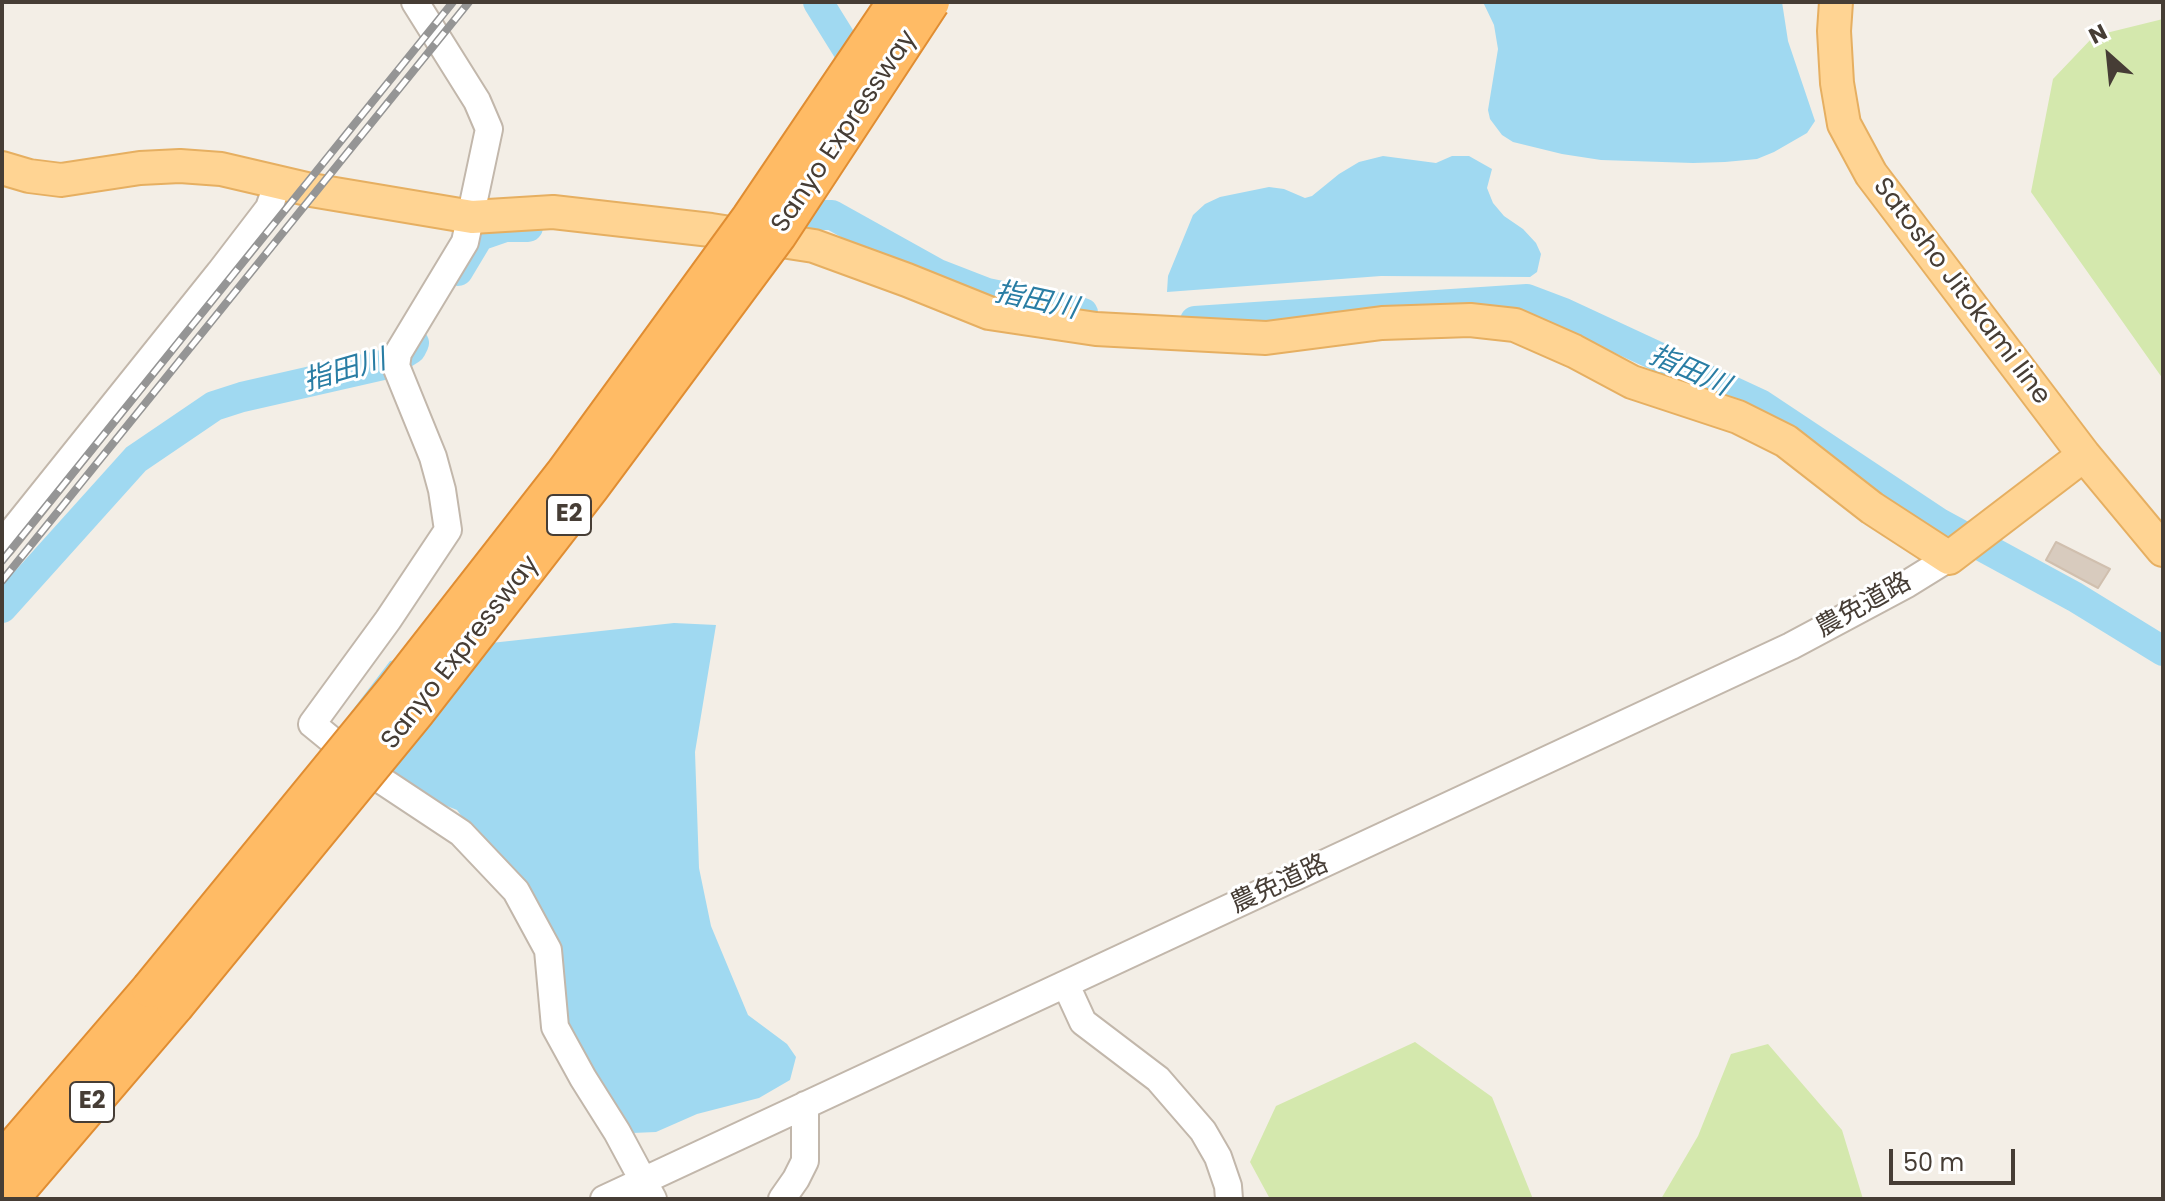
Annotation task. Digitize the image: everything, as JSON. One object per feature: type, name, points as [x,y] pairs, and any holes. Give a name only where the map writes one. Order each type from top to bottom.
[{"type":"highway","name":"Sanyo Expressway","points":[[10,1199],[394,691],[565,472],[750,218],[896,2]]},
{"type":"highway","name":"Sanyo Expressway","points":[[2,1161],[163,998],[417,711],[591,487],[778,235],[931,2]]},
{"type":"main road","name":"Satosho Jitokami line","points":[[1836,2],[1837,83],[1844,124],[1871,174],[2084,455],[2163,550]]},
{"type":"main road","points":[[2,168],[29,176],[61,180],[180,166],[221,169],[472,217],[553,212],[778,240],[814,246],[989,313],[1096,329],[1266,338],[1382,323],[1470,320],[1515,325],[1574,351],[1632,382],[1738,417],[1786,441],[1872,508],[1965,546],[2084,455]]},
{"type":"street","points":[[415,2],[477,101],[489,129],[465,242],[397,360],[433,457],[448,530],[388,620],[312,724],[378,778],[461,833],[516,891],[548,950],[555,1027],[648,1190]]},
{"type":"street","points":[[2,544],[269,208],[278,182]]},
{"type":"street","name":"農免道路","points":[[604,1199],[648,1190],[805,1105],[1791,646],[1907,584],[1965,546]]},
{"type":"street","points":[[1066,985],[1083,1022],[1158,1079],[1203,1131],[1218,1157],[1229,1199]]},
{"type":"street","points":[[782,1199],[805,1161],[805,1105]]},
{"type":"green space","points":[[2163,19],[2163,379],[2031,192],[2053,79],[2094,36]]},
{"type":"green space","points":[[1415,1042],[1492,1097],[1533,1199],[1270,1199],[1250,1162],[1276,1106]]},
{"type":"green space","points":[[1768,1044],[1842,1130],[1863,1199],[1661,1199],[1698,1136],[1731,1054]]},
{"type":"water","points":[[1483,2],[1782,2],[1788,41],[1815,121],[1807,133],[1774,152],[1757,159],[1725,162],[1601,160],[1513,142],[1502,135],[1490,119],[1488,110],[1498,49],[1494,25]]},
{"type":"water","points":[[1383,156],[1436,163],[1452,156],[1469,156],[1492,169],[1487,188],[1493,203],[1536,243],[1541,254],[1537,272],[1530,277],[1381,276],[1167,292],[1168,276],[1193,215],[1205,204],[1220,197],[1269,187],[1284,189],[1305,198],[1359,162]]},
{"type":"water","points":[[674,623],[716,625],[695,752],[699,868],[711,926],[748,1015],[787,1044],[796,1057],[790,1080],[759,1098],[697,1114],[656,1132],[632,1133],[562,1024],[545,931],[457,810],[419,795],[386,774],[348,716],[390,661],[491,643]]},
{"type":"building","points":[[2056,542],[2110,569],[2098,588],[2046,560]]},
{"type":"waterway","points":[[818,2],[862,73],[861,80]]},
{"type":"waterway","name":"指田川","points":[[779,238],[814,215],[832,215],[938,274],[987,293],[1083,313]]},
{"type":"waterway","name":"指田川","points":[[458,271],[479,236],[505,227],[528,227]]},
{"type":"waterway","name":"指田川","points":[[1195,321],[1527,299],[1564,313],[1760,404],[1939,523],[2075,597],[2163,651]]},
{"type":"waterway","name":"指田川","points":[[2,608],[136,459],[214,406],[387,364],[411,349],[414,343]]},
{"type":"railway","points":[[2,561],[453,2]]},
{"type":"railway","points":[[2,581],[469,2]]}]
